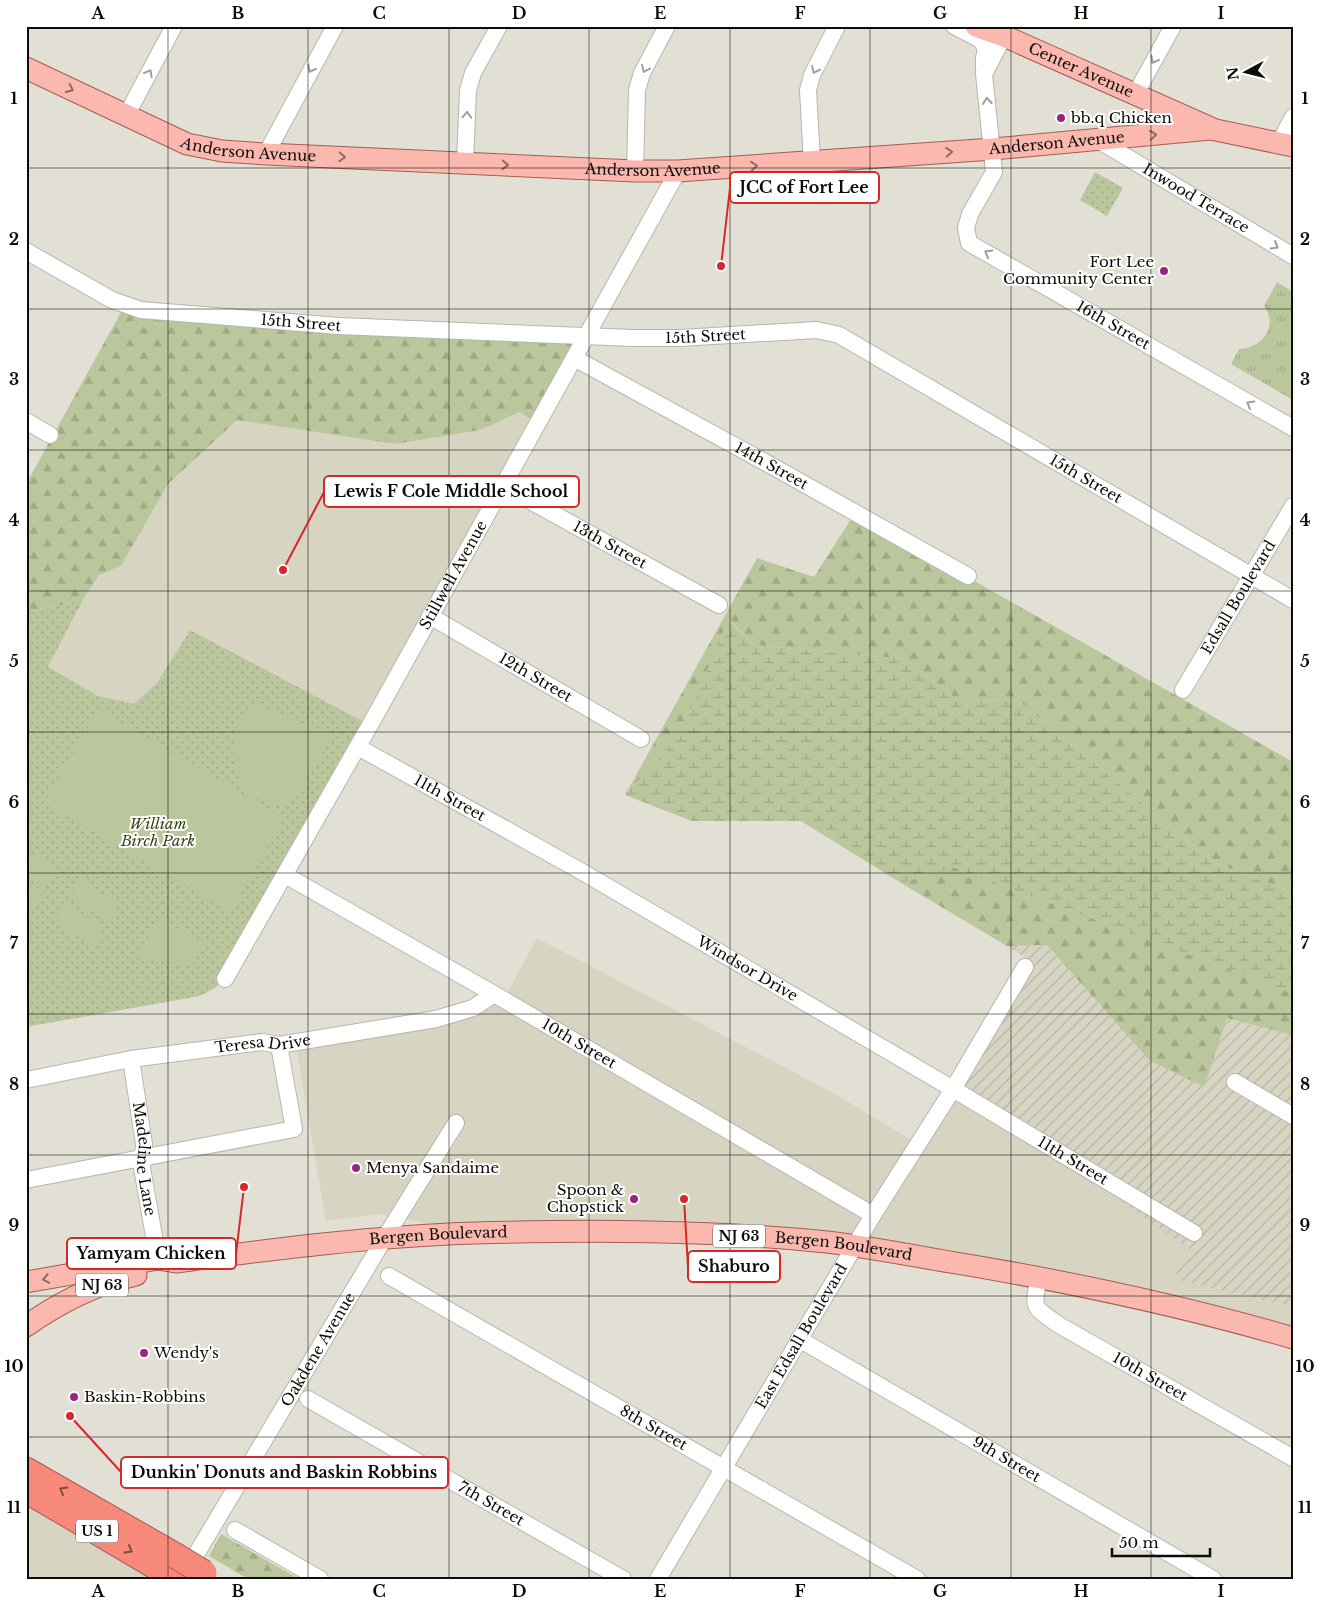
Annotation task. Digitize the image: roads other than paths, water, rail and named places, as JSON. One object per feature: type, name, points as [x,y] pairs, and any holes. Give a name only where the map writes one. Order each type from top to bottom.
[{"type":"highway","name":"US 1","points":[[26,1470],[187,1573]]},
{"type":"highway","name":"US 1","points":[[26,1490],[187,1573]]},
{"type":"main road","name":"Center Avenue","points":[[976,26],[1006,31],[1211,129]]},
{"type":"main road","name":"Anderson Avenue","points":[[26,68],[187,144],[222,151],[266,154],[635,171],[678,171],[993,149],[1211,129],[1286,145]]},
{"type":"main road","name":"Bergen Boulevard","points":[[26,1282],[167,1260],[384,1239],[473,1233],[618,1232],[721,1235],[854,1246],[1039,1276],[1191,1310],[1293,1338]]},
{"type":"main road","name":"Bergen Boulevard","points":[[26,1326],[83,1292],[115,1280],[161,1269],[167,1260]]},
{"type":"street","points":[[126,116],[174,26]]},
{"type":"street","points":[[266,154],[335,26]]},
{"type":"street","points":[[465,163],[468,90],[473,73],[499,26]]},
{"type":"street","points":[[635,171],[637,90],[642,73],[667,26]]},
{"type":"street","points":[[812,162],[808,90],[812,75],[837,26]]},
{"type":"street","points":[[954,26],[981,40],[986,49],[984,74],[993,149]]},
{"type":"street","points":[[1135,94],[1173,26]]},
{"type":"street","points":[[984,74],[1006,31]]},
{"type":"street","points":[[1286,145],[1293,117]]},
{"type":"street","name":"Inwood Terrace","points":[[1098,140],[1293,256]]},
{"type":"street","name":"16th Street","points":[[993,149],[994,172],[970,214],[966,228],[969,243],[1293,428]]},
{"type":"street","name":"Stillwell Avenue","points":[[225,979],[358,747],[678,171]]},
{"type":"street","name":"15th Street","points":[[26,251],[112,300],[141,310],[340,326],[586,336],[680,338],[817,330],[839,335],[1293,600]]},
{"type":"street","name":"14th Street","points":[[574,358],[968,576]]},
{"type":"street","points":[[26,421],[50,435]]},
{"type":"street","name":"13th Street","points":[[503,486],[719,605]]},
{"type":"street","name":"Edsall Boulevard","points":[[1183,690],[1293,506]]},
{"type":"street","name":"12th Street","points":[[430,616],[641,739]]},
{"type":"street","name":"11th Street","points":[[358,747],[541,848]]},
{"type":"street","name":"Windsor Drive","points":[[541,848],[953,1089]]},
{"type":"street","name":"10th Street","points":[[285,875],[494,994],[873,1215]]},
{"type":"street","name":"East Edsall Boulevard","points":[[658,1579],[854,1246],[953,1089],[1026,967]]},
{"type":"street","name":"Teresa Drive","points":[[26,1080],[131,1059],[262,1042],[279,1045],[436,1019],[473,1008],[494,994]]},
{"type":"street","points":[[26,1180],[294,1129],[279,1045]]},
{"type":"street","name":"Madeline Lane","points":[[131,1059],[144,1144],[142,1168],[167,1260]]},
{"type":"street","points":[[1235,1082],[1293,1116]]},
{"type":"street","name":"11th Street","points":[[953,1089],[1194,1233]]},
{"type":"street","name":"Oakdene Avenue","points":[[187,1573],[384,1239],[456,1123]]},
{"type":"street","name":"8th Street","points":[[389,1276],[917,1579]]},
{"type":"street","name":"10th Street","points":[[1039,1276],[1035,1303],[1037,1309],[1058,1325],[1293,1458]]},
{"type":"street","name":"9th Street","points":[[799,1339],[1213,1579]]},
{"type":"street","name":"7th Street","points":[[308,1399],[623,1579]]},
{"type":"street","points":[[235,1530],[320,1579]]},
{"type":"place","name":"bb.q Chicken","points":[[1061,118]]},
{"type":"place","name":"JCC of Fort Lee","points":[[721,266]]},
{"type":"place","name":"Fort Lee Community Center","points":[[1164,271]]},
{"type":"place","name":"Lewis F Cole Middle School","points":[[283,570]]},
{"type":"place","name":"Menya Sandaime","points":[[356,1168]]},
{"type":"place","name":"Yamyam Chicken","points":[[244,1187]]},
{"type":"place","name":"Spoon & Chopstick","points":[[634,1199]]},
{"type":"place","name":"Shaburo","points":[[684,1199]]},
{"type":"place","name":"Wendy's","points":[[144,1353]]},
{"type":"place","name":"Baskin-Robbins","points":[[74,1397]]},
{"type":"place","name":"Dunkin' Donuts and Baskin Robbins","points":[[70,1416]]},
{"type":"park label","name":"William Birch Park","points":[[158,832]]}]
